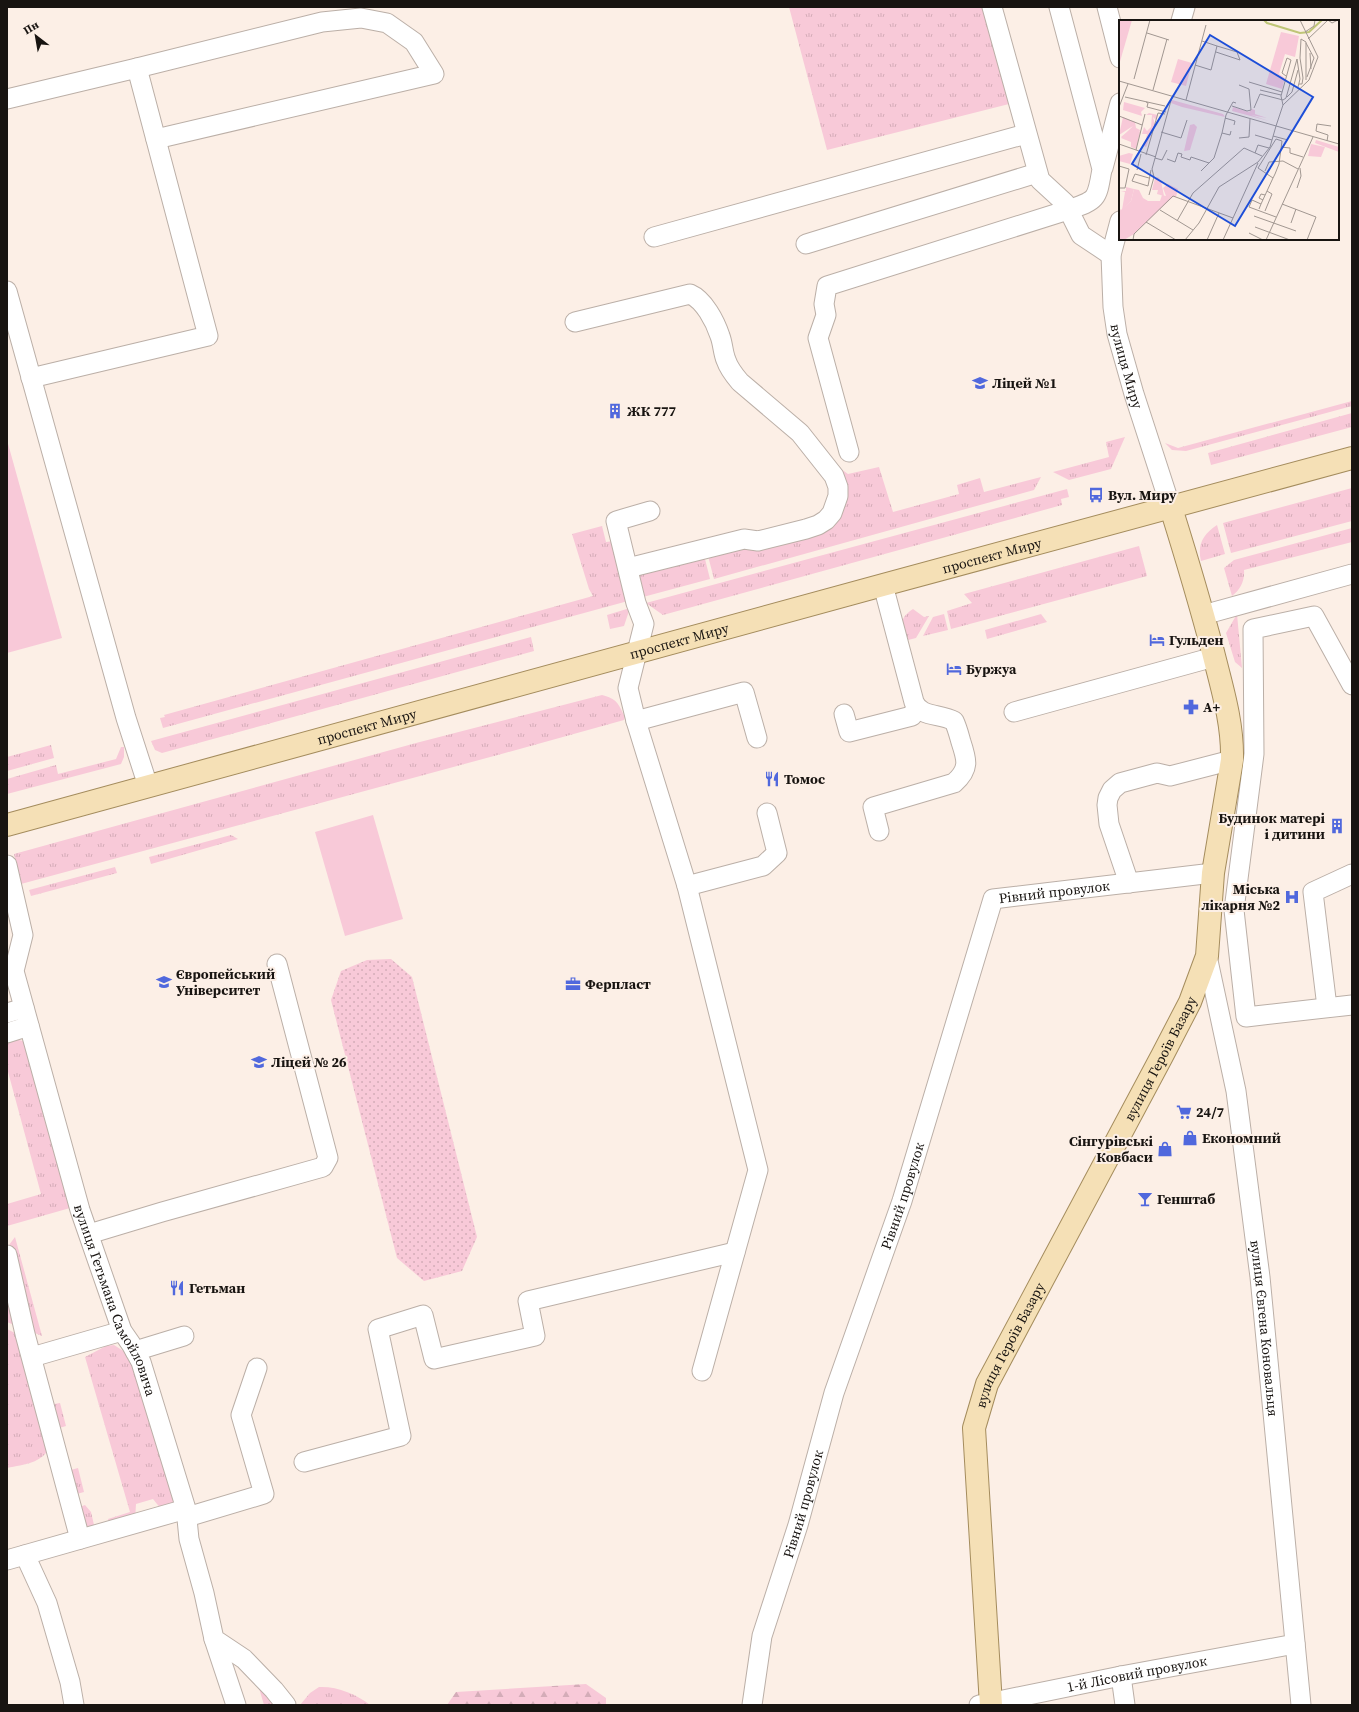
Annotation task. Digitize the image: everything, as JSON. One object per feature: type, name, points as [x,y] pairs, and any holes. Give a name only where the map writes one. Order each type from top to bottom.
[{"type":"main road","name":"проспект Миру","points":[[7,825],[637,653],[883,584],[1171,508],[1352,458]]},
{"type":"main road","name":"вулиця Героїв Базару","points":[[987,1704],[974,1428],[987,1384],[1190,1002],[1207,956],[1213,873],[1232,760],[1232,745],[1229,718],[1214,657],[1171,508]]},
{"type":"street","points":[[992,7],[1040,180],[1065,203],[1081,235],[1111,255]]},
{"type":"street","points":[[1059,7],[1102,169]]},
{"type":"street","points":[[1107,7],[1119,54]]},
{"type":"street","points":[[1180,20],[1185,7]]},
{"type":"street","points":[[7,99],[322,22],[361,18],[387,22],[414,42],[434,74],[156,139]]},
{"type":"street","points":[[31,378],[208,336],[137,68]]},
{"type":"street","points":[[849,452],[818,338],[826,315],[824,304],[827,286],[1089,203],[1098,194],[1102,169],[1119,107]]},
{"type":"street","points":[[654,237],[1026,134]]},
{"type":"street","points":[[806,244],[1037,173]]},
{"type":"street","name":"вулиця Миру","points":[[1119,225],[1111,255],[1113,307],[1117,334],[1134,394],[1171,508]]},
{"type":"street","points":[[7,291],[126,718],[148,786]]},
{"type":"street","points":[[575,322],[690,294],[696,296],[712,317],[717,327],[726,360],[732,372],[745,386],[800,433],[827,465],[834,476],[838,487],[838,496],[832,513],[826,520],[806,529],[758,541],[744,539],[628,568]]},
{"type":"street","points":[[650,511],[616,521],[636,603],[644,624],[628,688],[636,721],[687,886],[758,1170],[702,1371]]},
{"type":"street","points":[[1203,615],[1352,574]]},
{"type":"street","points":[[879,831],[873,808],[954,783],[961,777],[967,765],[966,757],[954,721],[922,712],[916,707],[883,584]]},
{"type":"street","points":[[1349,674],[1314,616],[1252,629],[1254,754],[1234,918],[1246,1017],[1352,1005]]},
{"type":"street","points":[[1014,712],[1214,657]]},
{"type":"street","points":[[636,721],[744,692],[757,738]]},
{"type":"street","points":[[844,714],[849,732],[912,716],[916,707]]},
{"type":"street","points":[[1129,883],[1109,824],[1107,805],[1108,798],[1112,790],[1120,783],[1157,773],[1170,776],[1232,760]]},
{"type":"street","points":[[687,886],[763,866],[777,853],[767,813]]},
{"type":"street","points":[[1223,816],[1246,819]]},
{"type":"street","name":"вулиця Гетьмана Самойловича","points":[[7,865],[23,935],[14,972],[15,1010],[29,1026],[80,1210],[122,1331],[141,1362],[186,1513],[189,1539],[204,1593],[214,1640],[236,1705]]},
{"type":"street","name":"Рівний провулок","points":[[752,1705],[762,1636],[798,1525],[834,1393],[902,1201],[993,899],[1213,873]]},
{"type":"street","points":[[1327,1007],[1313,892],[1352,874]]},
{"type":"street","name":"вулиця Євгена Коновальця","points":[[1207,956],[1236,1091],[1261,1285],[1300,1705]]},
{"type":"street","points":[[89,1234],[169,1210],[323,1168],[328,1158],[277,964]]},
{"type":"street","points":[[7,1033],[29,1026]]},
{"type":"street","points":[[304,1462],[402,1436],[378,1329],[423,1316],[434,1359],[535,1336],[528,1301],[735,1252]]},
{"type":"street","points":[[7,1255],[80,1539]]},
{"type":"street","points":[[32,1357],[122,1331]]},
{"type":"street","points":[[135,1351],[184,1336]]},
{"type":"street","points":[[7,1560],[80,1539],[264,1494],[241,1415],[257,1368]]},
{"type":"street","points":[[25,1556],[47,1603],[70,1682],[74,1705]]},
{"type":"street","points":[[214,1640],[244,1659],[274,1690],[286,1705]]},
{"type":"street","name":"1-й Лісовий провулок","points":[[987,1704],[1121,1676],[1295,1644]]},
{"type":"street","points":[[1121,1676],[1125,1705]]},
{"type":"green space","points":[[789,7],[984,7],[1009,104],[827,150]]},
{"type":"green space","points":[[1352,401],[1352,406],[1186,451],[1172,450],[1165,443],[1178,448]]},
{"type":"green space","points":[[1352,413],[1352,427],[1211,465],[1208,453]]},
{"type":"green space","points":[[1125,437],[1111,469],[1069,480],[1053,472],[1109,457],[1106,442]]},
{"type":"green space","points":[[7,440],[62,638],[7,653]]},
{"type":"green space","points":[[879,467],[893,512],[959,494],[957,485],[980,478],[984,492],[1041,477],[1034,490],[714,579],[708,556],[829,524],[838,471],[841,469],[848,474]]},
{"type":"green space","points":[[1352,488],[1352,521],[1231,553],[1223,523]]},
{"type":"green space","points":[[1067,489],[1069,497],[1061,499],[1062,505],[663,615],[646,603]]},
{"type":"green space","points":[[1217,525],[1225,554],[1201,561],[1200,550],[1202,540],[1212,528]]},
{"type":"green space","points":[[602,526],[606,542],[614,541],[628,601],[163,728],[160,718],[165,717],[164,715],[593,596],[589,589],[572,534]]},
{"type":"green space","points":[[1352,528],[1352,542],[1244,570],[1244,578],[1241,585],[1232,596],[1224,568],[1234,560]]},
{"type":"green space","points":[[1139,546],[1147,576],[951,629],[947,611],[972,603],[964,594]]},
{"type":"green space","points":[[704,555],[710,579],[643,597],[638,578],[640,574]]},
{"type":"green space","points":[[630,608],[624,626],[610,629],[607,615]]},
{"type":"green space","points":[[913,609],[924,617],[929,616],[916,638],[904,641],[902,626],[903,619]]},
{"type":"green space","points":[[944,614],[948,630],[923,636],[933,617]]},
{"type":"green space","points":[[1041,614],[1047,622],[987,639],[985,630]]},
{"type":"green space","points":[[1237,614],[1242,668],[1235,662],[1226,633]]},
{"type":"green space","points":[[531,637],[534,651],[162,753],[155,750],[151,741]]},
{"type":"green space","points":[[602,695],[611,698],[616,702],[621,708],[625,717],[624,720],[21,884],[14,854],[416,743]]},
{"type":"green space","points":[[51,745],[54,758],[7,771],[7,757]]},
{"type":"green space","points":[[121,747],[124,747],[124,757],[121,764],[7,794],[7,779],[56,765],[58,774],[116,759]]},
{"type":"green space","points":[[373,815],[403,919],[345,936],[315,832]]},
{"type":"green space","points":[[231,835],[238,839],[151,864],[149,857]]},
{"type":"green space","points":[[115,867],[117,873],[31,896],[29,890]]},
{"type":"green space","points":[[391,959],[412,977],[477,1237],[462,1271],[424,1281],[397,1258],[331,1000],[341,971],[367,960]]},
{"type":"green space","points":[[7,1037],[23,1041],[25,1045],[70,1208],[7,1226],[7,1204],[41,1194],[7,1068]]},
{"type":"green space","points":[[15,1237],[42,1336],[30,1331],[9,1245]]},
{"type":"green space","points":[[7,1275],[19,1327],[7,1322]]},
{"type":"green space","points":[[7,1329],[21,1336],[51,1446],[47,1452],[37,1460],[7,1468]]},
{"type":"green space","points":[[114,1345],[128,1354],[134,1362],[174,1504],[161,1509],[153,1499],[136,1504],[135,1520],[84,1534],[77,1508],[85,1505],[91,1512],[94,1525],[109,1522],[108,1519],[130,1512],[85,1357],[106,1346]]},
{"type":"green space","points":[[60,1403],[66,1426],[56,1429],[49,1405]]},
{"type":"green space","points":[[78,1468],[84,1492],[73,1495],[67,1471]]},
{"type":"green space","points":[[586,1684],[606,1698],[606,1705],[447,1705],[456,1692]]},
{"type":"green space","points":[[319,1687],[339,1689],[359,1697],[370,1705],[300,1705],[310,1693]]},
{"type":"green space","points":[[259,1688],[266,1690],[280,1705],[264,1705]]},
{"type":"place","name":"Ліцей №1","points":[[980,383]]},
{"type":"place","name":"ЖК 777","points":[[615,411]]},
{"type":"place","name":"Вул. Миру","points":[[1096,495]]},
{"type":"place","name":"Гульден","points":[[1157,640]]},
{"type":"place","name":"Буржуа","points":[[954,669]]},
{"type":"place","name":"A+","points":[[1191,707]]},
{"type":"place","name":"Томос","points":[[772,779]]},
{"type":"place","name":"Будинок матері і дитини","points":[[1337,826]]},
{"type":"place","name":"Міська лікарня №2","points":[[1292,897]]},
{"type":"place","name":"Європейський Університет","points":[[164,982]]},
{"type":"place","name":"Ферпласт","points":[[573,984]]},
{"type":"place","name":"Ліцей № 26","points":[[259,1062]]},
{"type":"place","name":"24/7","points":[[1184,1112]]},
{"type":"place","name":"Економний","points":[[1190,1138]]},
{"type":"place","name":"Сінгурівські Ковбаси","points":[[1165,1149]]},
{"type":"place","name":"Генштаб","points":[[1145,1199]]},
{"type":"place","name":"Гетьман","points":[[177,1288]]}]
